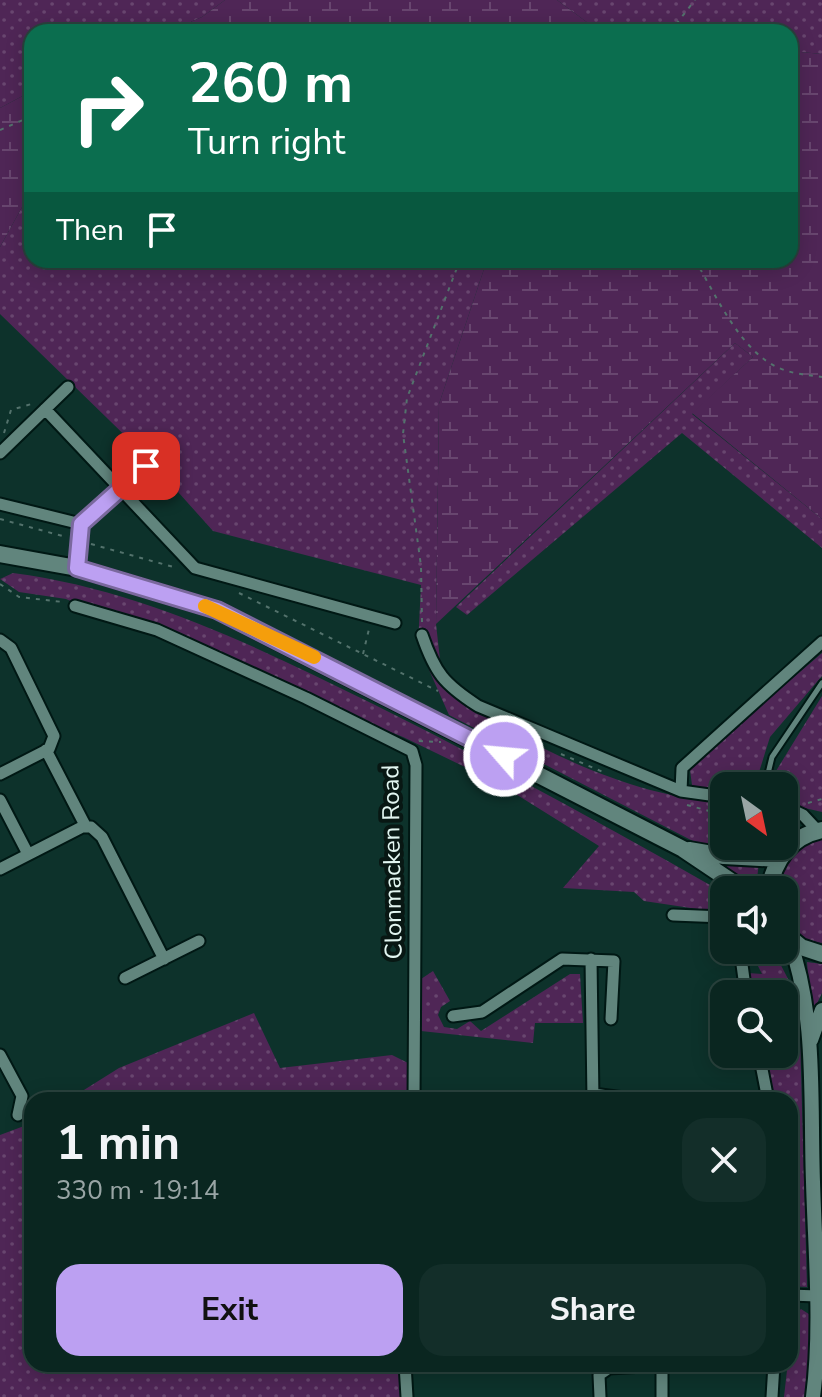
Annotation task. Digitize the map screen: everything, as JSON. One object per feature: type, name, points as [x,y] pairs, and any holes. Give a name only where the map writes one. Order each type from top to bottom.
[{"type":"main road","points":[[0,554],[77,568],[217,610],[683,849],[723,876]]},
{"type":"main road","points":[[798,840],[820,830]]},
{"type":"main road","points":[[683,849],[710,854]]},
{"type":"main road","points":[[798,942],[822,954]]},
{"type":"street","points":[[0,453],[40,406],[68,387]]},
{"type":"street","points":[[40,406],[122,488],[195,568],[395,623]]},
{"type":"street","points":[[77,568],[81,524],[146,466]]},
{"type":"street","points":[[0,504],[81,524]]},
{"type":"street","name":"Clonmacken Road","points":[[75,606],[157,630],[412,751],[416,765],[414,1092]]},
{"type":"street","points":[[422,635],[432,665],[448,687],[478,706],[681,796],[710,797]]},
{"type":"street","points":[[0,640],[11,648],[54,736],[53,743],[46,750],[0,774]]},
{"type":"street","points":[[681,796],[682,768],[822,642]]},
{"type":"street","points":[[46,750],[86,827],[102,837],[164,959]]},
{"type":"street","points":[[0,800],[28,854]]},
{"type":"street","points":[[798,813],[820,830]]},
{"type":"street","points":[[0,869],[86,827]]},
{"type":"street","points":[[673,915],[710,916]]},
{"type":"street","points":[[125,978],[199,941]]},
{"type":"street","points":[[453,1016],[482,1012],[562,959],[591,959],[614,961],[611,1019]]},
{"type":"street","points":[[591,959],[593,1092]]},
{"type":"street","points":[[798,964],[803,978],[810,1040],[817,1296],[813,1397]]},
{"type":"street","points":[[810,1040],[822,1010]]},
{"type":"street","points":[[0,1055],[22,1096],[18,1115]]},
{"type":"street","points":[[762,1068],[766,1092]]},
{"type":"street","points":[[798,1295],[817,1296]]},
{"type":"street","points":[[405,1372],[407,1397]]},
{"type":"street","points":[[600,1397],[599,1375],[603,1372]]},
{"type":"street","points":[[662,1372],[662,1397]]},
{"type":"street","points":[[772,1397],[774,1372]]},
{"type":"lane","points":[[768,772],[772,757],[822,683]]},
{"type":"path","points":[[676,24],[695,0]]},
{"type":"path","points":[[0,130],[24,120]]},
{"type":"path","points":[[422,635],[421,566],[403,434],[407,398],[457,268]]},
{"type":"path","points":[[700,268],[740,331],[763,358],[788,371],[822,377]]},
{"type":"path","points":[[1,440],[11,410],[40,406]]},
{"type":"path","points":[[0,519],[177,568]]},
{"type":"path","points":[[0,584],[19,597],[75,606]]},
{"type":"path","points":[[239,593],[447,696]]},
{"type":"path","points":[[363,654],[372,616]]},
{"type":"path","points":[[549,748],[574,762],[615,776]]},
{"type":"path","points":[[681,796],[710,813]]},
{"type":"path","points":[[810,803],[822,799]]},
{"type":"green space","points":[[0,0],[225,0],[202,17],[186,24],[24,24],[24,95],[0,108]]},
{"type":"green space","points":[[225,0],[557,0],[593,24],[186,24],[202,17]]},
{"type":"green space","points":[[557,0],[822,0],[822,54],[798,52],[798,24],[588,23]]},
{"type":"green space","points":[[798,52],[822,54],[822,519],[692,413],[753,357],[735,343],[436,624],[439,404],[484,268],[798,268]]},
{"type":"green space","points":[[24,95],[24,204],[0,247],[0,108]]},
{"type":"green space","points":[[24,204],[24,268],[484,268],[439,404],[436,624],[443,686],[504,727],[576,764],[652,790],[710,800],[710,850],[449,715],[418,645],[421,585],[213,531],[144,454],[0,314],[0,247]]},
{"type":"green space","points":[[735,343],[753,357],[692,414],[822,519],[822,548],[682,433],[467,615],[456,607]]},
{"type":"green space","points":[[13,573],[107,592],[241,641],[416,725],[710,885],[710,911],[644,901],[634,892],[563,888],[599,846],[498,783],[403,737],[245,675],[66,599],[19,592],[0,579]]},
{"type":"green space","points":[[822,653],[822,676],[770,737],[759,772],[710,772],[710,791],[692,785],[690,770],[707,751]]},
{"type":"green space","points":[[822,696],[822,812],[798,806],[798,772],[776,771]]},
{"type":"green space","points":[[822,839],[822,943],[798,933],[798,876],[782,876],[790,860],[798,860],[798,852]]},
{"type":"green space","points":[[716,863],[759,863],[757,876],[739,876]]},
{"type":"green space","points":[[807,962],[822,964],[822,993],[811,1016]]},
{"type":"green space","points":[[757,964],[780,964],[789,980],[749,980],[748,973],[762,974]]},
{"type":"green space","points":[[433,971],[450,1001],[441,1007],[438,1015],[444,1027],[457,1029],[470,1021],[481,1031],[570,974],[580,974],[583,1023],[535,1023],[533,1043],[421,1031],[418,981]]},
{"type":"green space","points":[[798,998],[807,1287],[798,1286],[798,1092],[771,1092],[766,1068],[798,1068]]},
{"type":"green space","points":[[254,1013],[280,1068],[392,1055],[408,1063],[407,1092],[81,1092],[119,1068]]},
{"type":"green space","points":[[24,1126],[24,1372],[400,1372],[401,1397],[0,1397],[0,1135]]},
{"type":"green space","points":[[801,1309],[815,1318],[806,1397],[784,1397],[787,1372],[798,1372],[798,1312]]},
{"type":"slow traffic","points":[[205,606],[314,657]]},
{"type":"route","points":[[146,466],[81,524],[77,568],[217,610],[504,756]]}]
